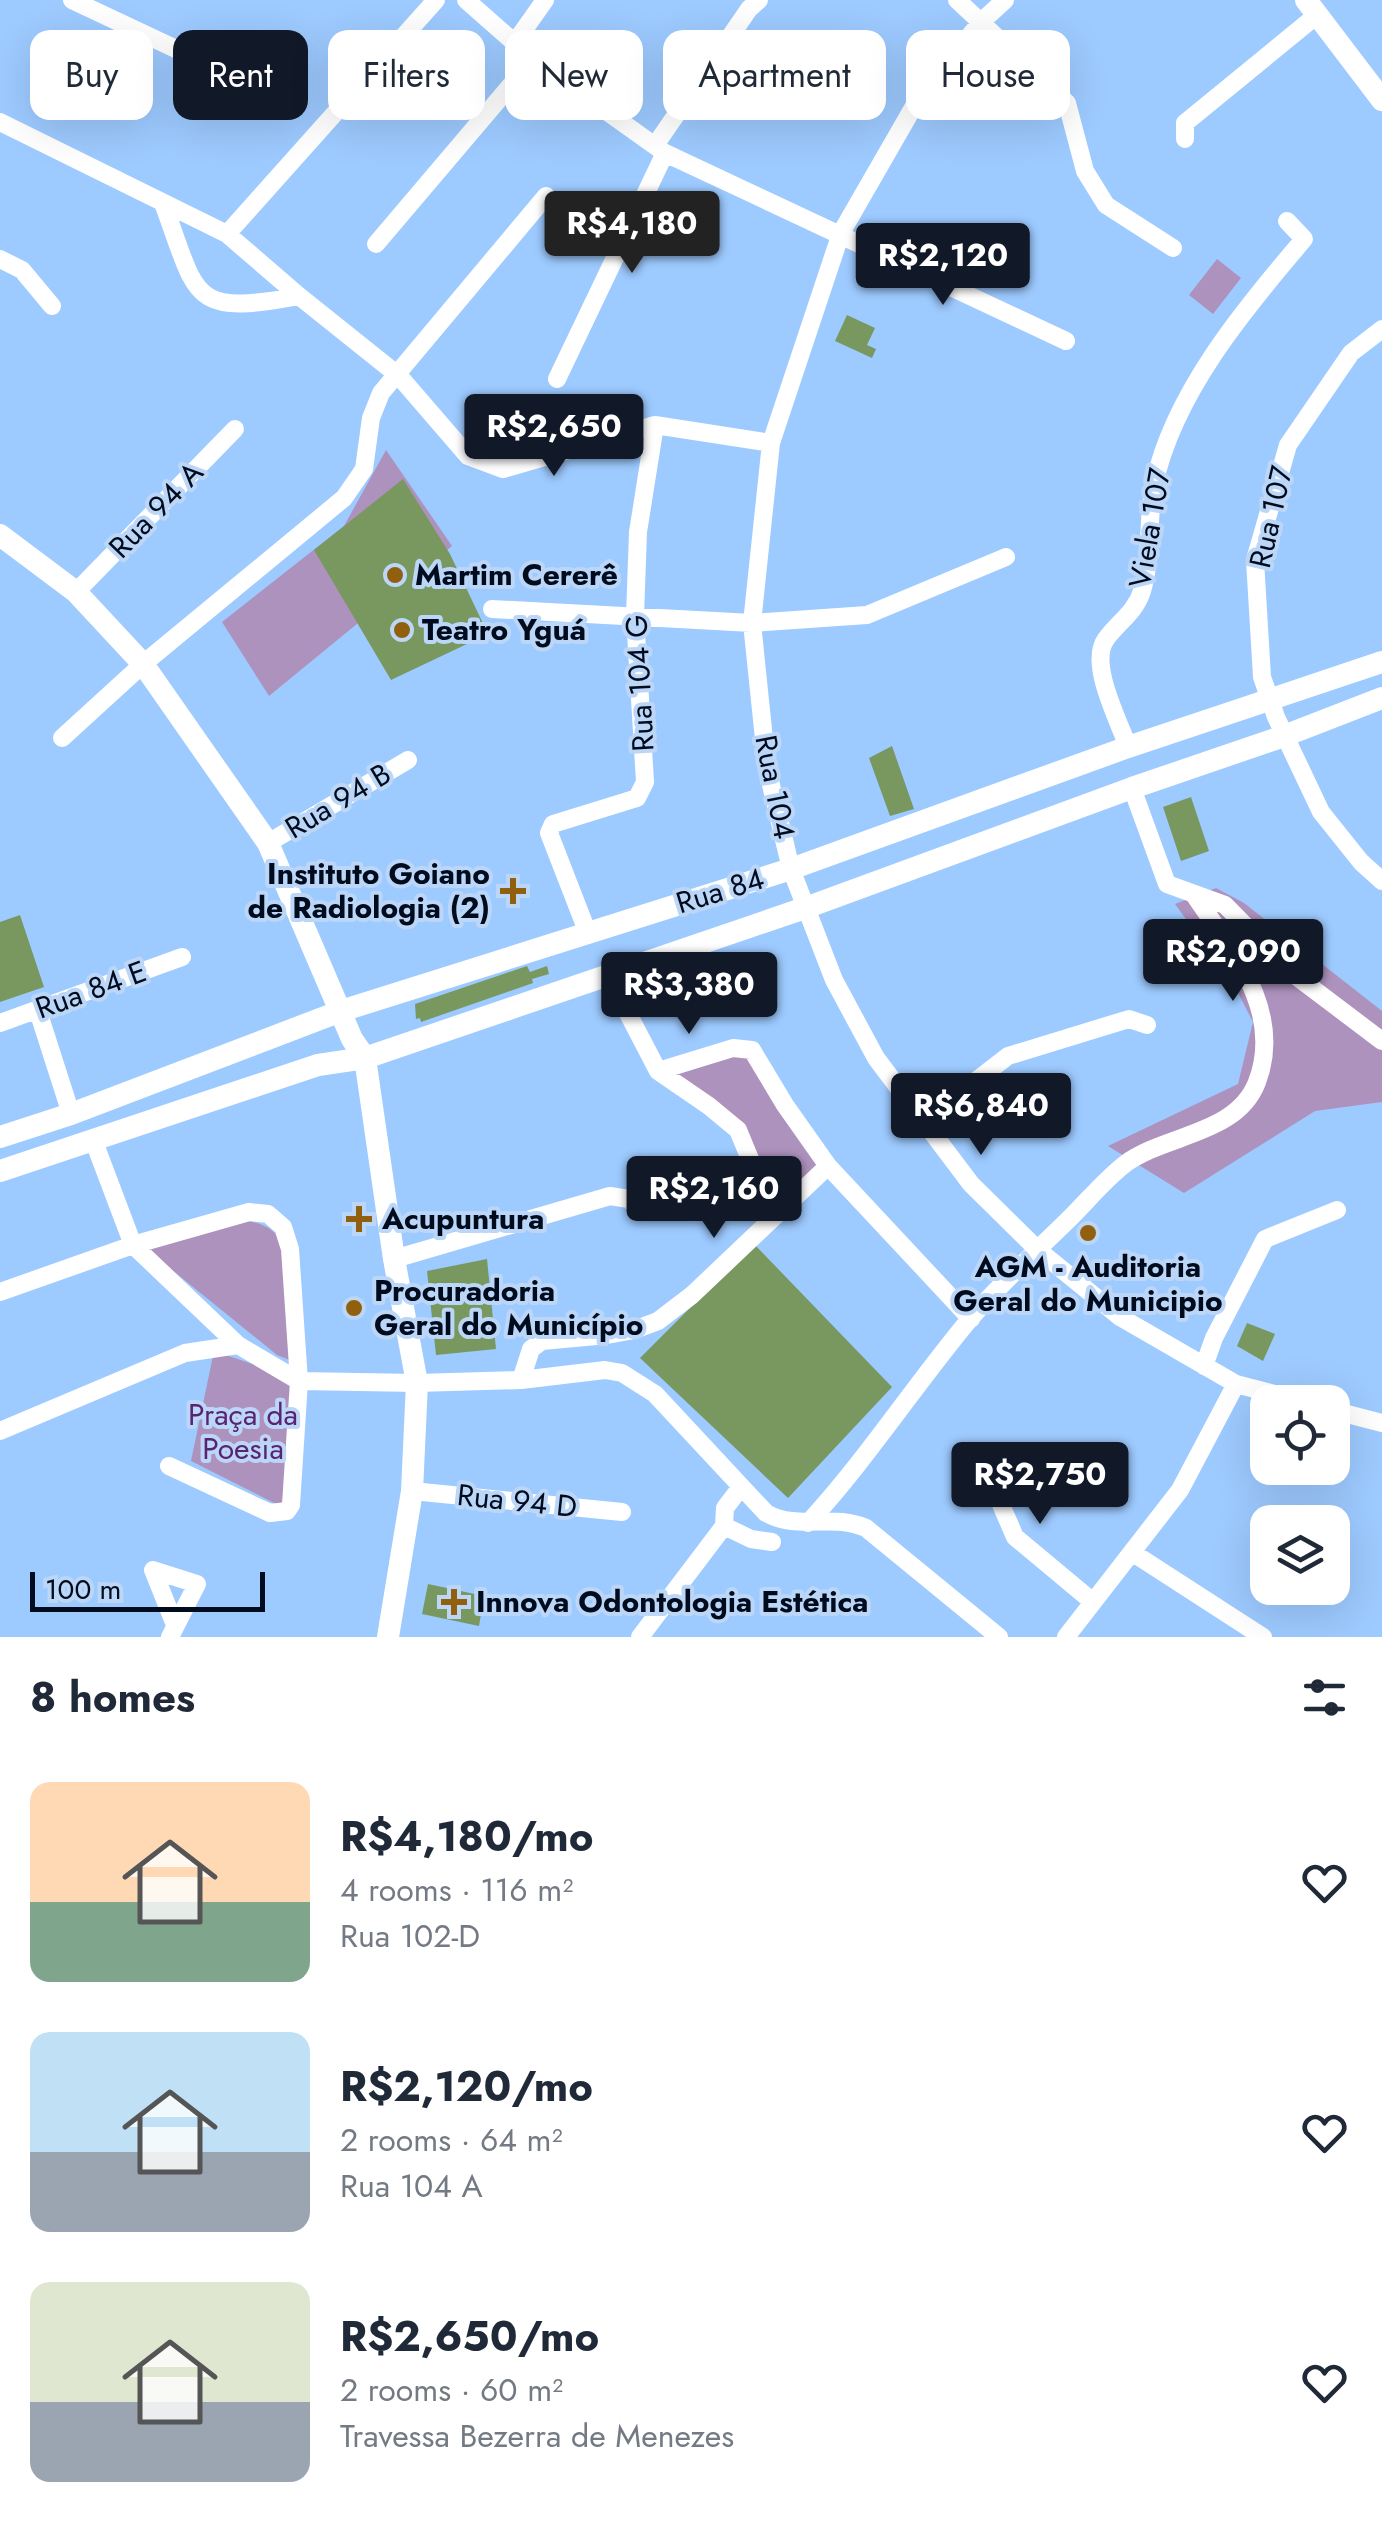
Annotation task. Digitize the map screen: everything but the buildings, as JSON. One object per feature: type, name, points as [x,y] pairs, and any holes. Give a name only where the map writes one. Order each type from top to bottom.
[{"type":"main road","points":[[1312,7],[1378,88]]},
{"type":"main road","points":[[0,535],[76,592],[143,664],[268,843],[352,1039],[365,1058],[394,1259],[417,1383],[412,1491],[388,1637]]},
{"type":"main road","name":"Rua 84","points":[[0,1138],[342,1010],[792,869],[1269,698],[1382,662]]},
{"type":"main road","name":"Rua 84","points":[[0,1172],[318,1065],[365,1058],[608,975],[1382,698]]},
{"type":"street","points":[[72,0],[173,48]]},
{"type":"street","points":[[227,234],[436,0]]},
{"type":"street","points":[[466,0],[505,32]]},
{"type":"street","points":[[524,30],[546,0]]},
{"type":"street","points":[[557,379],[660,148],[748,9],[760,0]]},
{"type":"street","points":[[956,0],[1067,104],[1085,171],[1106,205],[1172,248]]},
{"type":"street","name":"Rua 104","points":[[1005,0],[981,22],[921,94],[841,233],[770,443],[752,623],[767,768],[792,869],[834,980],[868,1042],[971,1184],[1038,1250],[1120,1317],[1236,1384],[1250,1388]]},
{"type":"street","points":[[1185,139],[1184,123],[1312,7]]},
{"type":"street","points":[[376,244],[505,91]]},
{"type":"street","points":[[620,120],[660,148],[1066,341]]},
{"type":"street","points":[[0,122],[227,234],[398,376],[468,456],[503,470],[655,425],[770,443]]},
{"type":"street","points":[[62,738],[143,664],[344,498],[364,469],[376,401],[546,196]]},
{"type":"street","points":[[162,203],[193,284],[210,301],[248,306],[299,296]]},
{"type":"street","name":"Viela 107","points":[[1128,748],[1098,654],[1106,639],[1129,616],[1142,590],[1154,483],[1171,429],[1186,396],[1272,276],[1304,239],[1287,221]]},
{"type":"street","points":[[0,259],[22,270],[52,306]]},
{"type":"street","name":"Rua 107","points":[[1382,329],[1351,353],[1288,445],[1255,560],[1262,677],[1284,736],[1321,812],[1360,862],[1382,881]]},
{"type":"street","name":"Rua 104 G","points":[[587,931],[550,833],[553,824],[636,798],[646,782],[635,616],[638,532],[655,425]]},
{"type":"street","name":"Rua 94 A","points":[[76,592],[236,430]]},
{"type":"street","points":[[492,608],[752,623],[868,615],[1006,557]]},
{"type":"street","name":"Rua 94 B","points":[[268,843],[408,760]]},
{"type":"street","points":[[1132,788],[1167,884],[1224,905],[1292,973],[1382,1041]]},
{"type":"street","points":[[808,1522],[838,1491],[970,1318],[1127,1162],[1221,1121],[1237,1110],[1256,1085],[1264,1052],[1261,1009],[1248,974],[1195,896]]},
{"type":"street","name":"Rua 84 E","points":[[0,1023],[182,957]]},
{"type":"street","points":[[608,975],[658,1071],[738,1130],[774,1217]]},
{"type":"street","points":[[38,1011],[71,1114]]},
{"type":"street","points":[[924,1122],[1008,1056],[1128,1020],[1147,1025]]},
{"type":"street","points":[[658,1071],[733,1048],[752,1050],[828,1166],[970,1318]]},
{"type":"street","points":[[92,1139],[134,1245],[238,1345],[299,1380],[521,1380],[605,1370],[637,1381],[655,1394],[776,1518],[852,1521],[866,1528],[998,1637]]},
{"type":"street","points":[[521,1380],[531,1349],[542,1342],[607,1335],[658,1321],[692,1295],[828,1166]]},
{"type":"street","points":[[394,1259],[610,1196],[629,1199],[642,1211]]},
{"type":"street","points":[[1204,1366],[1214,1338],[1265,1239],[1337,1210]]},
{"type":"street","points":[[0,1292],[134,1245],[249,1212],[268,1214],[283,1227],[290,1248],[299,1380],[291,1504],[287,1511],[270,1513],[169,1466]]},
{"type":"street","points":[[605,1370],[607,1335]]},
{"type":"street","points":[[0,1431],[184,1353],[238,1345]]},
{"type":"street","points":[[1066,1637],[1180,1490],[1236,1384]]},
{"type":"street","points":[[1350,1415],[1382,1423]]},
{"type":"street","points":[[980,1456],[1015,1537],[1094,1602]]},
{"type":"street","points":[[640,1637],[724,1526],[725,1508],[742,1486]]},
{"type":"street","name":"Rua 94 D","points":[[412,1491],[622,1512]]},
{"type":"street","points":[[724,1526],[751,1539],[772,1542]]},
{"type":"street","points":[[1133,1552],[1263,1637]]},
{"type":"green space","points":[[1217,259],[1241,278],[1213,314],[1189,295]]},
{"type":"green space","points":[[386,450],[452,546],[269,696],[222,622],[344,526]]},
{"type":"green space","points":[[1216,888],[1244,903],[1382,1011],[1382,1102],[1315,1111],[1184,1193],[1108,1146],[1238,1084],[1253,1022],[1235,987],[1175,904]]},
{"type":"green space","points":[[736,1055],[748,1057],[818,1164],[776,1207],[744,1124],[673,1076]]},
{"type":"green space","points":[[242,1220],[264,1226],[281,1241],[292,1361],[277,1355],[145,1248]]},
{"type":"green space","name":"Praça da Poesia","points":[[214,1351],[293,1378],[282,1507],[191,1461]]},
{"type":"place","name":"Martim Cererê","points":[[395,575]]},
{"type":"place","name":"Teatro Yguá","points":[[402,630]]},
{"type":"place","name":"Instituto Goiano de Radiologia (2)","points":[[513,891]]},
{"type":"place","name":"Acupuntura","points":[[359,1219]]},
{"type":"place","name":"AGM - Auditoria Geral do Municipio","points":[[1088,1233]]},
{"type":"place","name":"Procuradoria Geral do Município","points":[[354,1308]]},
{"type":"place","name":"Innova Odontologia Estética","points":[[454,1602]]}]
